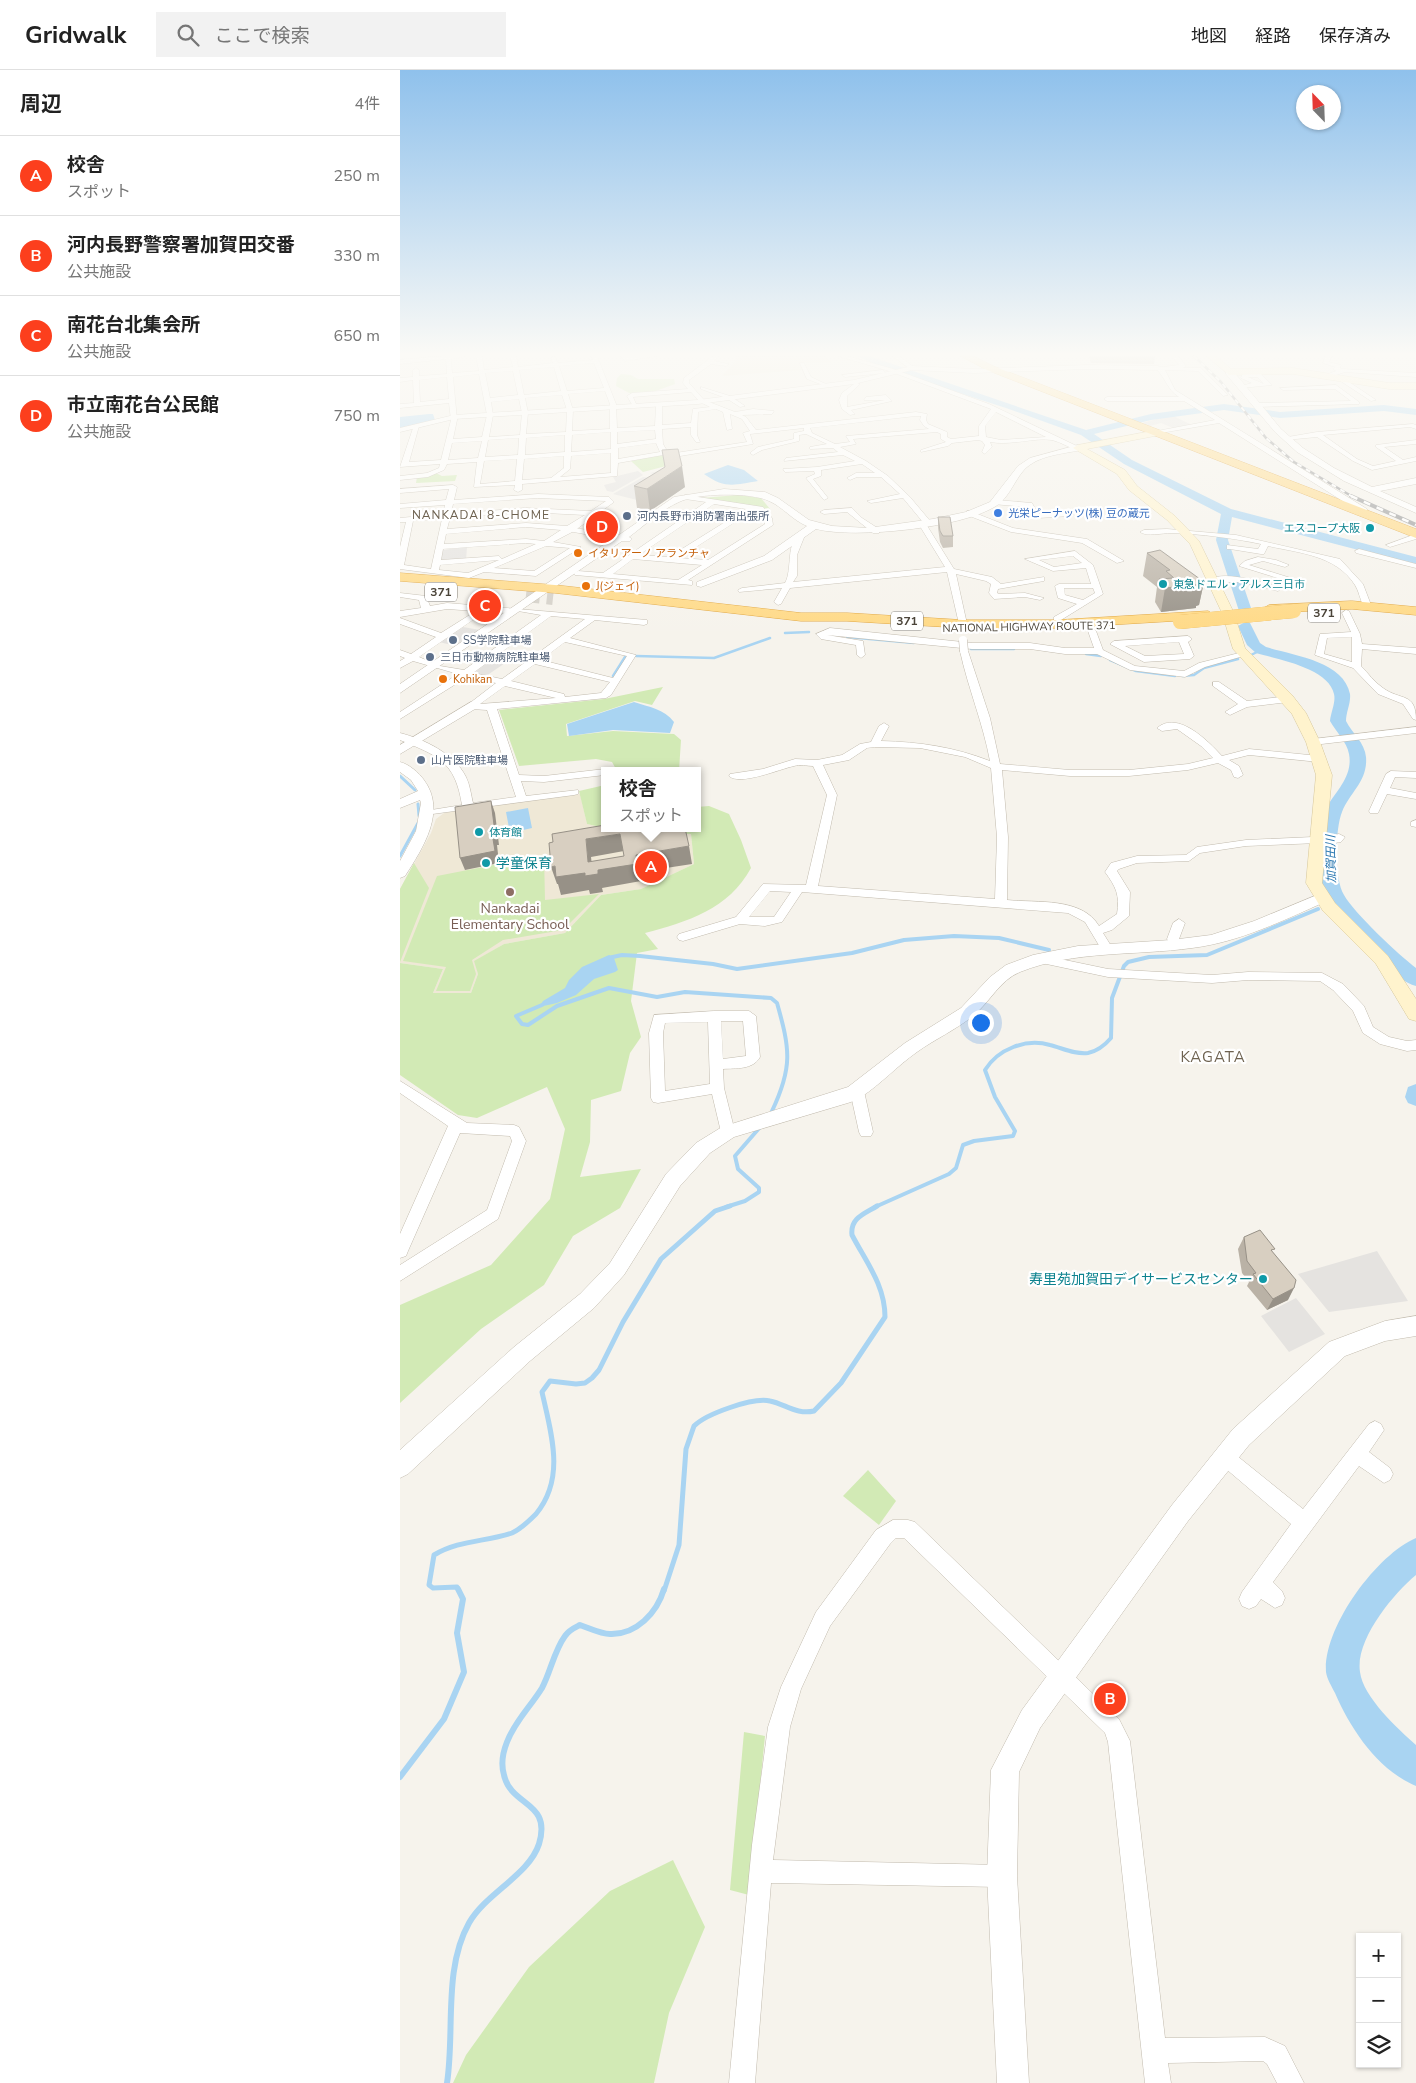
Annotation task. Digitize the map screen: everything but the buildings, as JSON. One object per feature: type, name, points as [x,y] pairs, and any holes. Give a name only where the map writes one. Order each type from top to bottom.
[{"type":"highway","points":[[1200,450],[1416,536]]},
{"type":"highway","name":"371","points":[[400,577],[777,615],[941,623],[966,630],[1096,642],[1230,617],[1309,606],[1367,605],[1416,613]]},
{"type":"highway","name":"371","points":[[400,582],[524,605]]},
{"type":"highway","name":"371","points":[[400,587],[524,605],[916,631],[1346,613],[1378,614],[1416,619]]},
{"type":"highway","name":"NATIONAL HIGHWAY ROUTE 371","points":[[552,592],[806,624],[878,626],[1038,629],[1180,622],[1294,611],[1351,609],[1416,613]]},
{"type":"highway","name":"371","points":[[806,624],[829,620],[941,623]]},
{"type":"highway","name":"371","points":[[878,626],[916,631]]},
{"type":"highway","points":[[966,630],[1038,629]]},
{"type":"main road","points":[[1081,450],[1121,472],[1133,488],[1195,543],[1216,580],[1243,655],[1288,699],[1299,714],[1313,742],[1324,775],[1314,883],[1322,898],[1382,960],[1416,1014]]},
{"type":"street","points":[[407,450],[402,465],[568,454],[598,450]]},
{"type":"street","points":[[400,478],[428,475],[442,469],[447,450]]},
{"type":"street","points":[[410,519],[404,534],[400,566],[469,576],[548,542],[571,529],[610,502],[609,500],[476,486],[484,450]]},
{"type":"street","points":[[518,491],[521,450]]},
{"type":"street","points":[[551,481],[567,469],[568,450]]},
{"type":"street","points":[[400,506],[449,502],[518,491],[551,481],[611,477],[615,475],[613,450]]},
{"type":"street","points":[[664,450],[667,455],[680,465]]},
{"type":"street","points":[[614,462],[704,450]]},
{"type":"street","points":[[753,453],[757,450]]},
{"type":"street","points":[[840,450],[845,454],[864,462],[882,475],[904,496],[924,522],[950,570],[966,630],[964,651],[969,676],[988,728],[995,766],[1003,831],[1004,864],[1001,903]]},
{"type":"street","points":[[923,451],[927,450]]},
{"type":"street","points":[[552,592],[625,539],[688,497],[740,492],[764,495],[807,523],[855,531],[876,531],[970,513],[986,508],[996,502],[1025,465],[1040,458],[1071,450]]},
{"type":"street","points":[[1266,450],[1364,511],[1363,514]]},
{"type":"street","points":[[1302,450],[1323,465],[1416,510]]},
{"type":"street","points":[[1340,450],[1372,468],[1416,459]]},
{"type":"street","points":[[1384,450],[1402,462]]},
{"type":"street","points":[[786,460],[845,454]]},
{"type":"street","points":[[785,470],[817,469],[864,462]]},
{"type":"street","points":[[817,469],[819,475],[809,478],[824,498]]},
{"type":"street","points":[[850,478],[856,475],[882,475]]},
{"type":"street","points":[[1372,490],[1416,480]]},
{"type":"street","points":[[400,490],[453,487],[434,572]]},
{"type":"street","points":[[871,501],[904,496]]},
{"type":"street","points":[[680,582],[769,525],[764,512],[752,508],[688,497]]},
{"type":"street","points":[[604,576],[713,501]]},
{"type":"street","points":[[996,502],[1028,505],[1033,515],[1038,516],[1070,514]]},
{"type":"street","points":[[672,559],[752,508]]},
{"type":"street","points":[[400,520],[525,510],[593,513]]},
{"type":"street","points":[[824,512],[849,510],[859,520],[876,531]]},
{"type":"street","points":[[970,513],[1011,530],[1084,542],[1120,561]]},
{"type":"street","points":[[443,532],[526,525],[571,529],[625,539]]},
{"type":"street","points":[[578,574],[701,584],[768,558],[815,525]]},
{"type":"street","points":[[1144,532],[1182,530],[1229,535],[1300,551],[1337,562],[1358,584],[1367,605]]},
{"type":"street","points":[[778,602],[793,576],[794,555],[801,535]]},
{"type":"street","points":[[1390,546],[1416,536]]},
{"type":"street","points":[[400,694],[524,605],[552,592],[625,539]]},
{"type":"street","points":[[439,547],[526,541],[548,542],[577,547],[536,574],[481,570]]},
{"type":"street","points":[[1230,547],[1261,552],[1265,543]]},
{"type":"street","points":[[1274,575],[1300,551]]},
{"type":"street","points":[[1359,551],[1416,566]]},
{"type":"street","points":[[1057,624],[1057,619],[1099,594],[1089,565],[1075,553],[1029,558],[1053,569],[1089,565]]},
{"type":"street","points":[[436,563],[512,557]]},
{"type":"street","points":[[633,557],[710,563]]},
{"type":"street","points":[[1216,580],[1239,580],[1278,590],[1290,579],[1243,566],[1250,559],[1260,558],[1285,564]]},
{"type":"street","points":[[742,590],[950,570],[989,579],[995,584],[1004,587],[1041,579]]},
{"type":"street","points":[[995,584],[993,593],[997,597],[1037,596],[1021,584]]},
{"type":"street","points":[[1084,603],[1061,596],[1058,586],[1096,586]]},
{"type":"street","points":[[400,595],[423,598],[426,609]]},
{"type":"street","points":[[400,614],[447,606],[484,609],[524,605],[548,614],[644,622]]},
{"type":"street","points":[[400,665],[484,609]]},
{"type":"street","points":[[1346,613],[1356,630],[1358,646],[1356,666]]},
{"type":"street","points":[[400,716],[465,674],[548,614]]},
{"type":"street","points":[[400,750],[471,706],[592,618]]},
{"type":"street","points":[[400,621],[443,637]]},
{"type":"street","points":[[861,655],[860,643],[820,634],[830,631],[972,646],[1030,646],[1065,651],[1096,642],[1115,644],[1186,640],[1190,656],[1144,659],[1115,644]]},
{"type":"street","points":[[1356,634],[1323,636],[1319,655],[1356,666],[1382,692],[1408,702],[1416,717]]},
{"type":"street","points":[[471,706],[491,707],[603,696],[608,693],[632,655],[563,640]]},
{"type":"street","points":[[1096,642],[1133,668],[1185,674],[1202,665],[1243,655]]},
{"type":"street","points":[[1358,646],[1416,651]]},
{"type":"street","points":[[400,653],[465,674],[574,699]]},
{"type":"street","points":[[535,660],[616,681]]},
{"type":"street","points":[[400,689],[439,667]]},
{"type":"street","points":[[1216,684],[1245,704]]},
{"type":"street","points":[[1230,712],[1245,704],[1288,699]]},
{"type":"street","points":[[491,707],[522,799]]},
{"type":"street","points":[[874,744],[884,726]]},
{"type":"street","points":[[1162,728],[1179,726],[1205,744],[1221,760],[1235,768],[1238,775]]},
{"type":"street","points":[[1313,742],[1361,738],[1416,730]]},
{"type":"street","points":[[400,736],[445,759],[456,769],[461,775],[468,806]]},
{"type":"street","points":[[734,776],[764,772],[795,762],[817,762],[845,758],[864,746],[874,744],[920,745],[968,755],[985,764],[995,766],[1029,771],[1048,770],[1070,773],[1129,773],[1188,767],[1260,752],[1319,760]]},
{"type":"street","points":[[811,889],[818,868],[820,843],[832,795],[817,762]]},
{"type":"street","points":[[400,766],[414,776],[426,793],[429,813],[425,828],[400,873]]},
{"type":"street","points":[[514,778],[544,779],[601,772]]},
{"type":"street","points":[[1374,811],[1391,774],[1416,775]]},
{"type":"street","points":[[1384,790],[1416,796]]},
{"type":"street","points":[[429,813],[574,792]]},
{"type":"street","points":[[400,804],[426,793]]},
{"type":"street","points":[[1097,931],[1115,923],[1122,916],[1123,890],[1121,881],[1111,872],[1115,866],[1137,860],[1189,858],[1197,850],[1246,843],[1338,838]]},
{"type":"street","points":[[807,841],[820,843]]},
{"type":"street","points":[[740,920],[767,887],[1001,903],[1070,909],[1089,919],[1107,949]]},
{"type":"street","points":[[683,937],[740,920],[771,923],[780,920],[799,888]]},
{"type":"street","points":[[400,1466],[522,1354],[587,1301],[617,1269],[674,1180],[703,1148],[728,1132],[857,1092],[906,1050],[962,1016],[975,1005],[1001,974],[1041,960],[1107,949],[1176,945],[1237,934],[1322,898]]},
{"type":"street","points":[[1176,945],[1173,939],[1178,923]]},
{"type":"street","points":[[1041,960],[1113,973],[1212,979],[1248,976],[1322,978],[1338,987],[1359,1009],[1368,1030],[1385,1041],[1408,1046],[1416,1045]]},
{"type":"street","points":[[714,1016],[718,1065],[717,1088],[728,1132]]},
{"type":"street","points":[[717,1088],[658,1098],[656,1033],[659,1018],[749,1016],[753,1057],[750,1060],[718,1065]]},
{"type":"street","points":[[400,1086],[456,1125],[464,1128],[514,1131],[519,1140],[493,1214],[400,1274]]},
{"type":"street","points":[[857,1092],[866,1132]]},
{"type":"street","points":[[400,1252],[456,1125]]},
{"type":"street","points":[[1013,2083],[1002,1876],[1005,1770],[1031,1719],[1180,1513],[1241,1437],[1337,1349],[1385,1331],[1416,1326]]},
{"type":"street","points":[[1275,1598],[1255,1591],[1304,1522],[1375,1430]]},
{"type":"street","points":[[1358,1454],[1384,1474]]},
{"type":"street","points":[[1225,1456],[1304,1522]]},
{"type":"street","points":[[742,2083],[774,1746],[791,1687],[823,1619],[883,1537],[893,1529],[908,1529],[1060,1678],[1112,1726],[1119,1741],[1156,2051],[1158,2083]]},
{"type":"street","points":[[761,1871],[1002,1876]]},
{"type":"street","points":[[1156,2051],[1265,2049],[1276,2055],[1291,2083]]},
{"type":"shaded area","points":[[638,471],[643,475],[613,492],[607,491],[604,485],[616,482],[613,477]]},
{"type":"shaded area","points":[[660,471],[637,500],[613,494],[643,477],[651,478],[654,474],[650,473]]},
{"type":"shaded area","points":[[467,547],[466,560],[440,560],[442,550]]},
{"type":"shaded area","points":[[463,627],[480,630],[456,646],[439,642]]},
{"type":"shaded area","points":[[494,655],[511,659],[486,676],[472,672]]},
{"type":"shaded area","name":"Nankadai Elementary School","points":[[580,794],[587,824],[601,827],[601,832],[691,834],[694,864],[641,889],[601,895],[565,933],[504,944],[475,961],[478,974],[471,993],[433,993],[443,969],[400,963],[400,889],[431,833],[436,819],[444,813],[468,808]]},
{"type":"shaded area","points":[[1377,1251],[1408,1301],[1329,1312],[1298,1274]]},
{"type":"shaded area","points":[[1296,1298],[1325,1334],[1289,1352],[1261,1316]]},
{"type":"green space","points":[[661,455],[674,464],[643,472],[631,461]]},
{"type":"green space","points":[[436,473],[442,476],[457,475],[455,481],[416,483],[417,477]]},
{"type":"green space","points":[[738,495],[761,498],[770,509],[701,498]]},
{"type":"green space","points":[[663,687],[652,705],[635,701],[566,724],[567,736],[613,731],[674,734],[681,740],[679,767],[615,767],[612,762],[596,759],[519,766],[499,710],[604,699]]},
{"type":"green space","points":[[601,786],[601,827],[587,824],[579,791]]},
{"type":"green space","points":[[709,806],[729,814],[751,868],[731,894],[706,912],[676,924],[645,933],[658,949],[637,953],[631,1001],[641,1037],[630,1053],[621,1091],[591,1100],[590,1142],[580,1177],[641,1169],[620,1208],[573,1236],[544,1285],[481,1329],[400,1403],[400,1305],[491,1265],[550,1199],[565,1129],[547,1087],[477,1118],[458,1115],[400,1075],[400,963],[443,969],[433,993],[471,993],[478,974],[474,961],[504,944],[565,933],[601,895],[641,889],[694,864],[691,834],[637,834],[627,832],[701,832],[701,807]]},
{"type":"green space","points":[[544,855],[545,900],[599,894],[563,930],[503,940],[472,960],[476,974],[470,991],[436,991],[446,967],[403,961],[437,876]]},
{"type":"green space","points":[[414,863],[429,888],[400,962],[400,889]]},
{"type":"green space","points":[[868,1470],[896,1501],[879,1525],[843,1496]]},
{"type":"green space","points":[[744,1732],[765,1736],[749,1895],[730,1890]]},
{"type":"green space","points":[[673,1860],[705,1927],[669,2013],[654,2083],[453,2083],[466,2055],[529,1967],[610,1891]]},
{"type":"water","points":[[728,465],[744,470],[758,481],[730,485],[718,482],[704,474]]},
{"type":"water","points":[[634,702],[666,714],[674,722],[670,733],[613,730],[569,736],[567,724]]},
{"type":"water","points":[[528,808],[532,828],[510,833],[506,812]]},
{"type":"water","points":[[609,955],[614,958],[618,970],[594,979],[576,995],[557,1003],[539,1007],[543,1001],[565,988],[569,980],[582,967]]},
{"type":"waterway","points":[[1110,450],[1128,462],[1227,512]]},
{"type":"waterway","points":[[1227,512],[1416,561]]},
{"type":"waterway","name":"加賀田川","points":[[1227,512],[1222,540],[1244,608]]},
{"type":"waterway","name":"加賀田川","points":[[1245,626],[1254,645],[1261,650],[1309,664],[1331,676],[1339,684],[1342,698],[1338,721],[1354,745],[1358,761],[1355,777],[1336,806],[1331,818],[1328,850],[1331,888],[1345,910],[1399,966],[1416,979]]},
{"type":"waterway","points":[[785,633],[809,632]]},
{"type":"waterway","points":[[847,637],[914,643]]},
{"type":"waterway","points":[[636,656],[714,658],[770,638]]},
{"type":"waterway","points":[[971,649],[1014,649]]},
{"type":"waterway","points":[[1251,655],[1261,650]]},
{"type":"waterway","points":[[1086,654],[1101,656]]},
{"type":"waterway","points":[[613,676],[625,657]]},
{"type":"waterway","points":[[1182,676],[1194,675],[1204,668],[1238,659]]},
{"type":"waterway","points":[[1110,660],[1136,671],[1175,676]]},
{"type":"waterway","points":[[400,776],[415,790]]},
{"type":"waterway","points":[[418,804],[419,816]]},
{"type":"waterway","points":[[400,856],[418,823]]},
{"type":"waterway","points":[[876,1206],[949,1174],[956,1168],[963,1145],[974,1141],[1013,1136],[1015,1131],[995,1097],[985,1070],[997,1056],[1022,1044],[1041,1043],[1083,1053],[1092,1052],[1101,1047],[1111,1038],[1112,998],[1124,966],[1128,962],[1149,957],[1207,955],[1318,909]]},
{"type":"waterway","points":[[608,958],[622,955],[640,956],[713,964],[737,969],[852,953],[904,940],[954,936],[999,938],[1049,950]]},
{"type":"waterway","points":[[542,1005],[516,1016],[522,1024],[528,1025],[557,1006],[609,988],[657,997],[685,992],[771,998],[777,1003],[787,1046],[786,1070],[779,1096],[772,1111]]},
{"type":"waterway","points":[[726,1207],[745,1201],[759,1192],[759,1188],[738,1169],[735,1156],[761,1126]]},
{"type":"waterway","points":[[400,1777],[444,1719],[464,1672],[457,1633],[463,1599],[457,1587],[433,1588],[429,1585],[434,1555],[453,1546],[512,1533],[522,1527],[536,1514],[551,1486],[554,1455],[542,1392],[550,1381],[576,1384],[585,1383],[592,1378],[599,1370],[623,1322],[661,1259],[715,1211],[730,1206]]},
{"type":"waterway","points":[[664,1591],[679,1545],[686,1449],[694,1426],[719,1412],[742,1404],[762,1400],[776,1402],[802,1412],[814,1411],[841,1383],[885,1317],[882,1294],[878,1284],[852,1235],[853,1224],[856,1220],[876,1206]]},
{"type":"waterway","name":"加賀田川","points":[[1416,1554],[1391,1575],[1354,1626],[1347,1646],[1343,1673],[1359,1709],[1381,1737],[1416,1768]]},
{"type":"waterway","points":[[447,2083],[453,1980],[461,1941],[476,1912],[517,1875],[534,1855],[542,1830],[540,1820],[535,1812],[514,1793],[504,1775],[504,1754],[510,1734],[542,1688],[558,1648],[568,1632],[580,1625],[606,1634],[628,1631],[637,1627],[651,1614],[664,1589]]},
{"type":"tunnel","points":[[526,595],[553,598]]},
{"type":"railway","points":[[1280,450],[1294,462],[1352,497]]},
{"type":"railway","points":[[1352,497],[1416,525]]},
{"type":"place","name":"光栄ピーナッツ(株) 豆の蔵元","points":[[998,513]]},
{"type":"place","name":"河内長野市消防署南出張所","points":[[627,516]]},
{"type":"place","name":"市立南花台公民館","points":[[602,527]]},
{"type":"place","name":"エスコープ大阪","points":[[1370,528]]},
{"type":"place","name":"イタリアーノ アランチャ","points":[[578,553]]},
{"type":"place","name":"東急ドエル・アルス三日市","points":[[1163,584]]},
{"type":"place","name":"J(ジェイ)","points":[[586,586]]},
{"type":"place","name":"南花台北集会所","points":[[485,606]]},
{"type":"place","name":"SS学院駐車場","points":[[453,640]]},
{"type":"place","name":"三日市動物病院駐車場","points":[[430,657]]},
{"type":"place","name":"Kohikan","points":[[443,679]]},
{"type":"place","name":"山片医院駐車場","points":[[421,760]]},
{"type":"place","name":"体育館","points":[[479,832]]},
{"type":"place","name":"学童保育","points":[[486,863]]},
{"type":"place","name":"校舎","points":[[651,867]]},
{"type":"place","name":"Nankadai Elementary School","points":[[510,892]]},
{"type":"place","name":"寿里苑加賀田デイサービスセンター","points":[[1263,1279]]},
{"type":"place","name":"河内長野警察署加賀田交番","points":[[1110,1699]]},
{"type":"district","name":"NANKADAI 8-CHOME","points":[[481,515]]},
{"type":"district","name":"KAGATA","points":[[1213,1057]]}]
